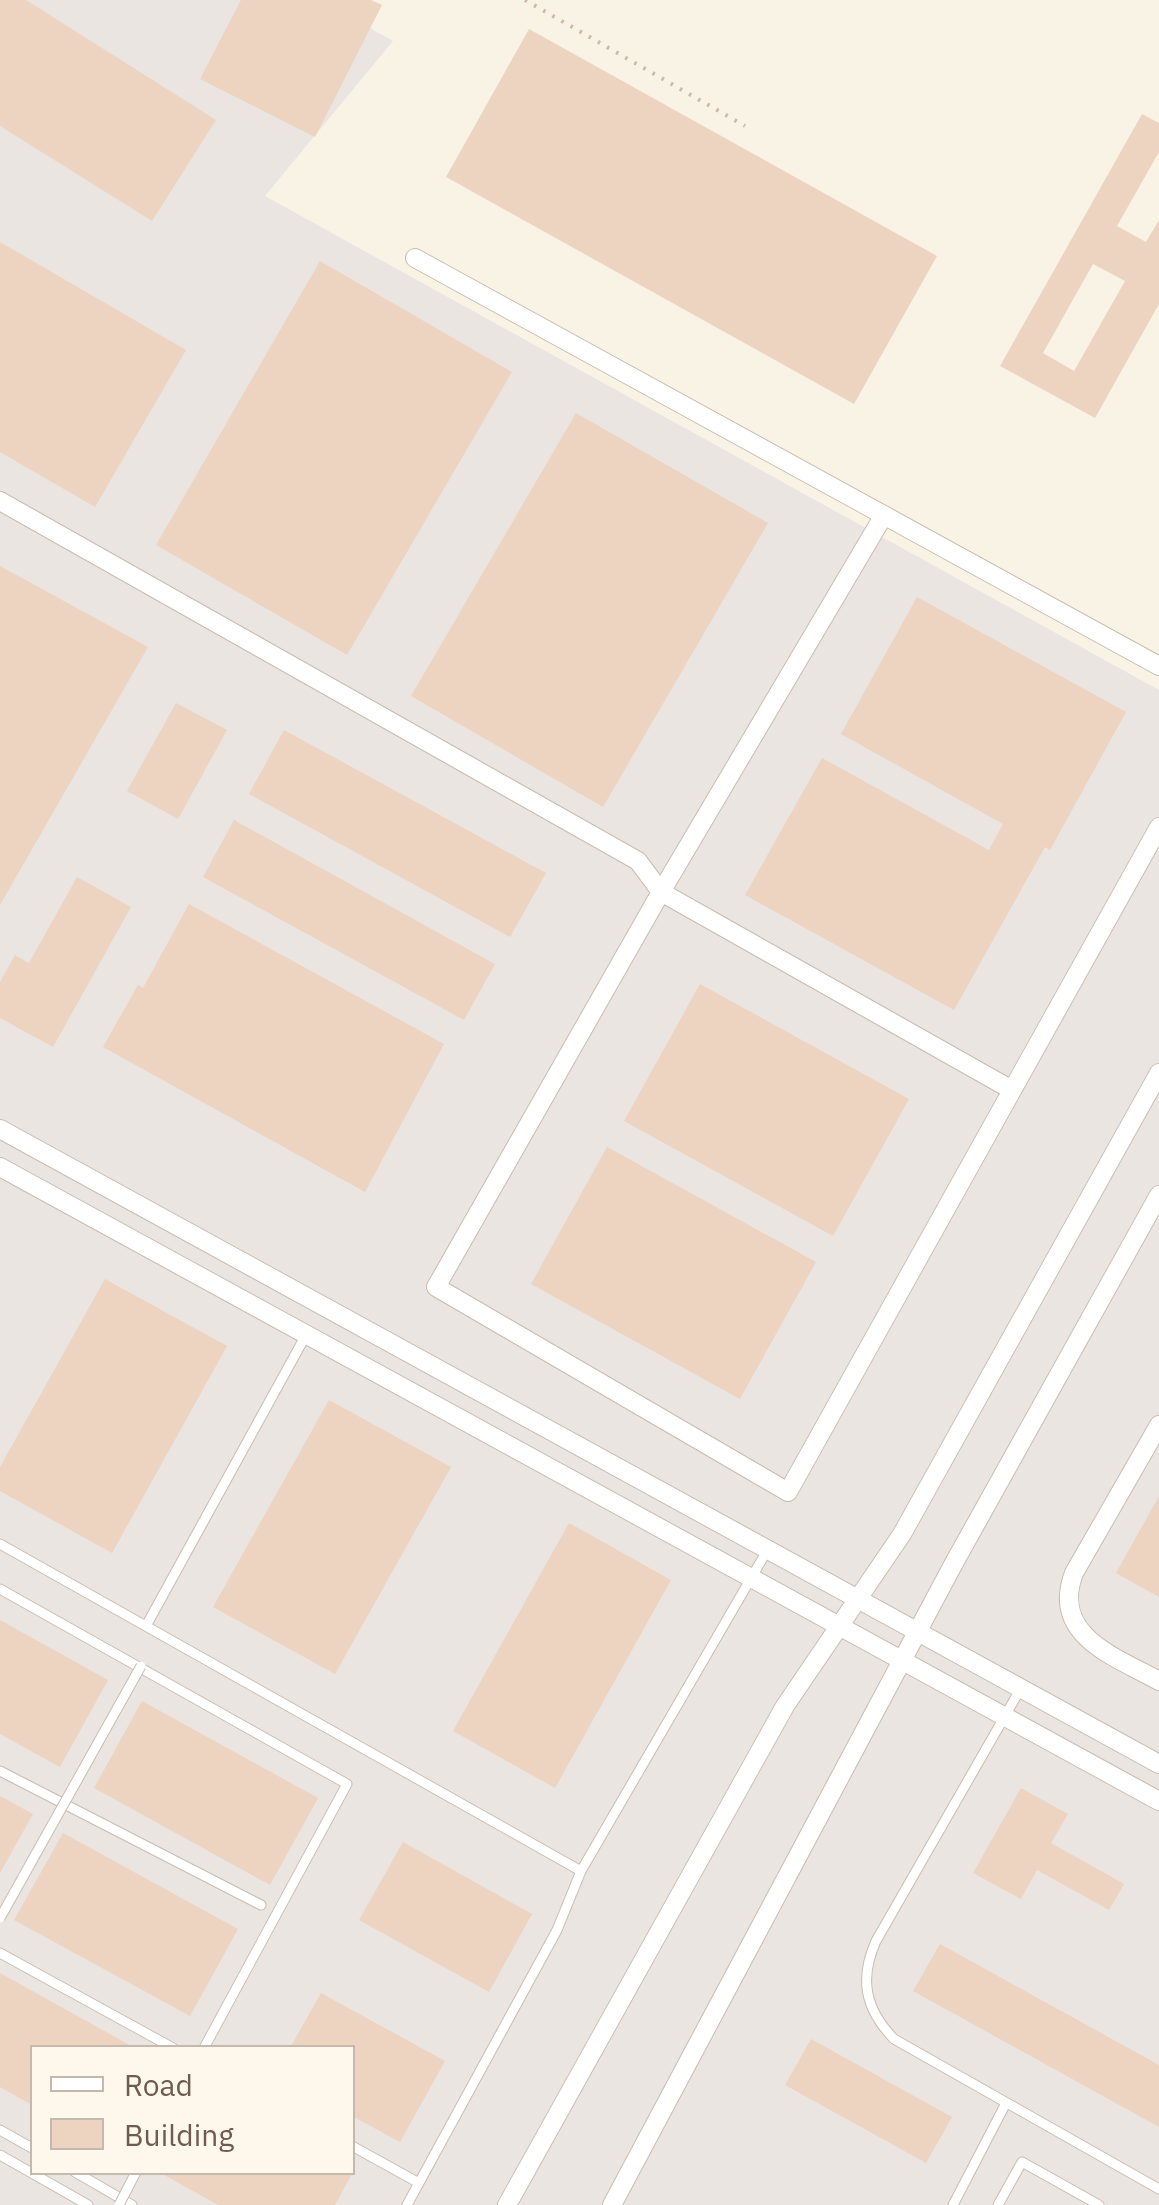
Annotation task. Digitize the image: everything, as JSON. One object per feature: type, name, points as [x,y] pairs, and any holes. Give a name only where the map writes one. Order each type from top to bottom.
[{"type":"street","points":[[414,258],[1159,666]]},
{"type":"street","points":[[0,501],[638,861],[662,892],[1012,1090]]},
{"type":"street","points":[[884,515],[436,1287],[788,1492],[1159,827]]},
{"type":"street","points":[[507,2205],[785,1706],[902,1534],[1159,1073]]},
{"type":"street","points":[[0,1129],[1159,1764]]},
{"type":"street","points":[[0,1166],[1159,1801]]},
{"type":"street","points":[[612,2205],[902,1660],[1159,1195]]},
{"type":"street","points":[[1159,1425],[1074,1573],[1069,1601],[1078,1628],[1091,1643],[1159,1680]]},
{"type":"lane","points":[[146,1626],[307,1334]]},
{"type":"lane","points":[[0,1544],[582,1871]]},
{"type":"lane","points":[[407,2205],[557,1930],[582,1871],[768,1548]]},
{"type":"lane","points":[[0,1589],[347,1784],[206,2045]]},
{"type":"lane","points":[[0,1918],[141,1666]]},
{"type":"lane","points":[[1020,1688],[876,1941],[867,1961],[865,1983],[869,2004],[879,2024],[894,2039],[1159,2189]]},
{"type":"lane","points":[[0,1772],[261,1905]]},
{"type":"lane","points":[[0,1953],[167,2045]]},
{"type":"lane","points":[[953,2205],[1006,2103]]},
{"type":"lane","points":[[0,2130],[30,2147]]},
{"type":"lane","points":[[355,2148],[419,2183]]},
{"type":"lane","points":[[0,2155],[30,2172]]},
{"type":"lane","points":[[998,2205],[1022,2162],[1099,2205]]},
{"type":"lane","points":[[35,2175],[88,2205]]},
{"type":"lane","points":[[80,2175],[132,2205]]},
{"type":"lane","points":[[118,2205],[134,2175]]},
{"type":"path","points":[[525,0],[745,126]]},
{"type":"shaded area","points":[[0,0],[320,0],[393,41],[265,196],[1159,690],[1159,2205],[0,2205]]},
{"type":"building","points":[[0,0],[26,0],[216,120],[152,221],[0,126]]},
{"type":"building","points":[[241,0],[371,0],[382,5],[315,137],[200,79]]},
{"type":"building","points":[[529,29],[937,256],[854,404],[446,177]]},
{"type":"building","points":[[1142,114],[1159,123],[1159,152],[1117,226],[1146,242],[1159,220],[1159,304],[1095,418],[1000,366]],"holes":[[[1093,264],[1125,281],[1074,371],[1043,353]]]},
{"type":"building","points":[[0,242],[186,350],[95,507],[0,452]]},
{"type":"building","points":[[320,261],[512,372],[347,655],[156,545]]},
{"type":"building","points":[[576,413],[768,523],[603,807],[411,696]]},
{"type":"building","points":[[0,566],[148,647],[0,905]]},
{"type":"building","points":[[917,597],[1126,712],[1050,850],[1045,847],[954,1010],[745,895],[822,758],[989,850],[1003,824],[841,734]]},
{"type":"building","points":[[176,703],[227,730],[178,819],[127,791]]},
{"type":"building","points":[[284,730],[546,873],[510,937],[249,794]]},
{"type":"building","points":[[234,820],[495,964],[464,1020],[203,877]]},
{"type":"building","points":[[77,877],[131,907],[53,1047],[0,1018],[0,982],[15,955],[29,963]]},
{"type":"building","points":[[189,904],[444,1044],[365,1192],[103,1047],[138,985],[143,988]]},
{"type":"building","points":[[700,984],[909,1099],[833,1236],[624,1121]]},
{"type":"building","points":[[607,1147],[816,1262],[740,1399],[531,1284]]},
{"type":"building","points":[[105,1279],[227,1346],[112,1553],[0,1491],[0,1467]]},
{"type":"building","points":[[329,1400],[451,1467],[335,1674],[213,1607]]},
{"type":"building","points":[[1159,1496],[1159,1597],[1116,1573]]},
{"type":"building","points":[[569,1523],[671,1580],[555,1788],[453,1731]]},
{"type":"building","points":[[0,1620],[108,1680],[60,1767],[0,1734]]},
{"type":"building","points":[[142,1701],[318,1798],[270,1885],[94,1788]]},
{"type":"building","points":[[1021,1788],[1068,1814],[1051,1843],[1124,1884],[1109,1910],[1037,1870],[1021,1899],[973,1873]]},
{"type":"building","points":[[0,1796],[33,1814],[0,1873]]},
{"type":"building","points":[[63,1833],[238,1929],[190,2016],[14,1920]]},
{"type":"building","points":[[403,1842],[532,1914],[489,1992],[359,1920]]},
{"type":"building","points":[[940,1944],[1159,2065],[1159,2127],[913,1991]]},
{"type":"building","points":[[0,1973],[130,2045],[30,2045],[30,2104],[0,2087]]},
{"type":"building","points":[[321,1993],[445,2061],[400,2142],[355,2118],[355,2045],[292,2045]]},
{"type":"building","points":[[811,2039],[952,2117],[926,2163],[785,2085]]},
{"type":"building","points":[[164,2175],[351,2175],[335,2205],[218,2205]]}]
